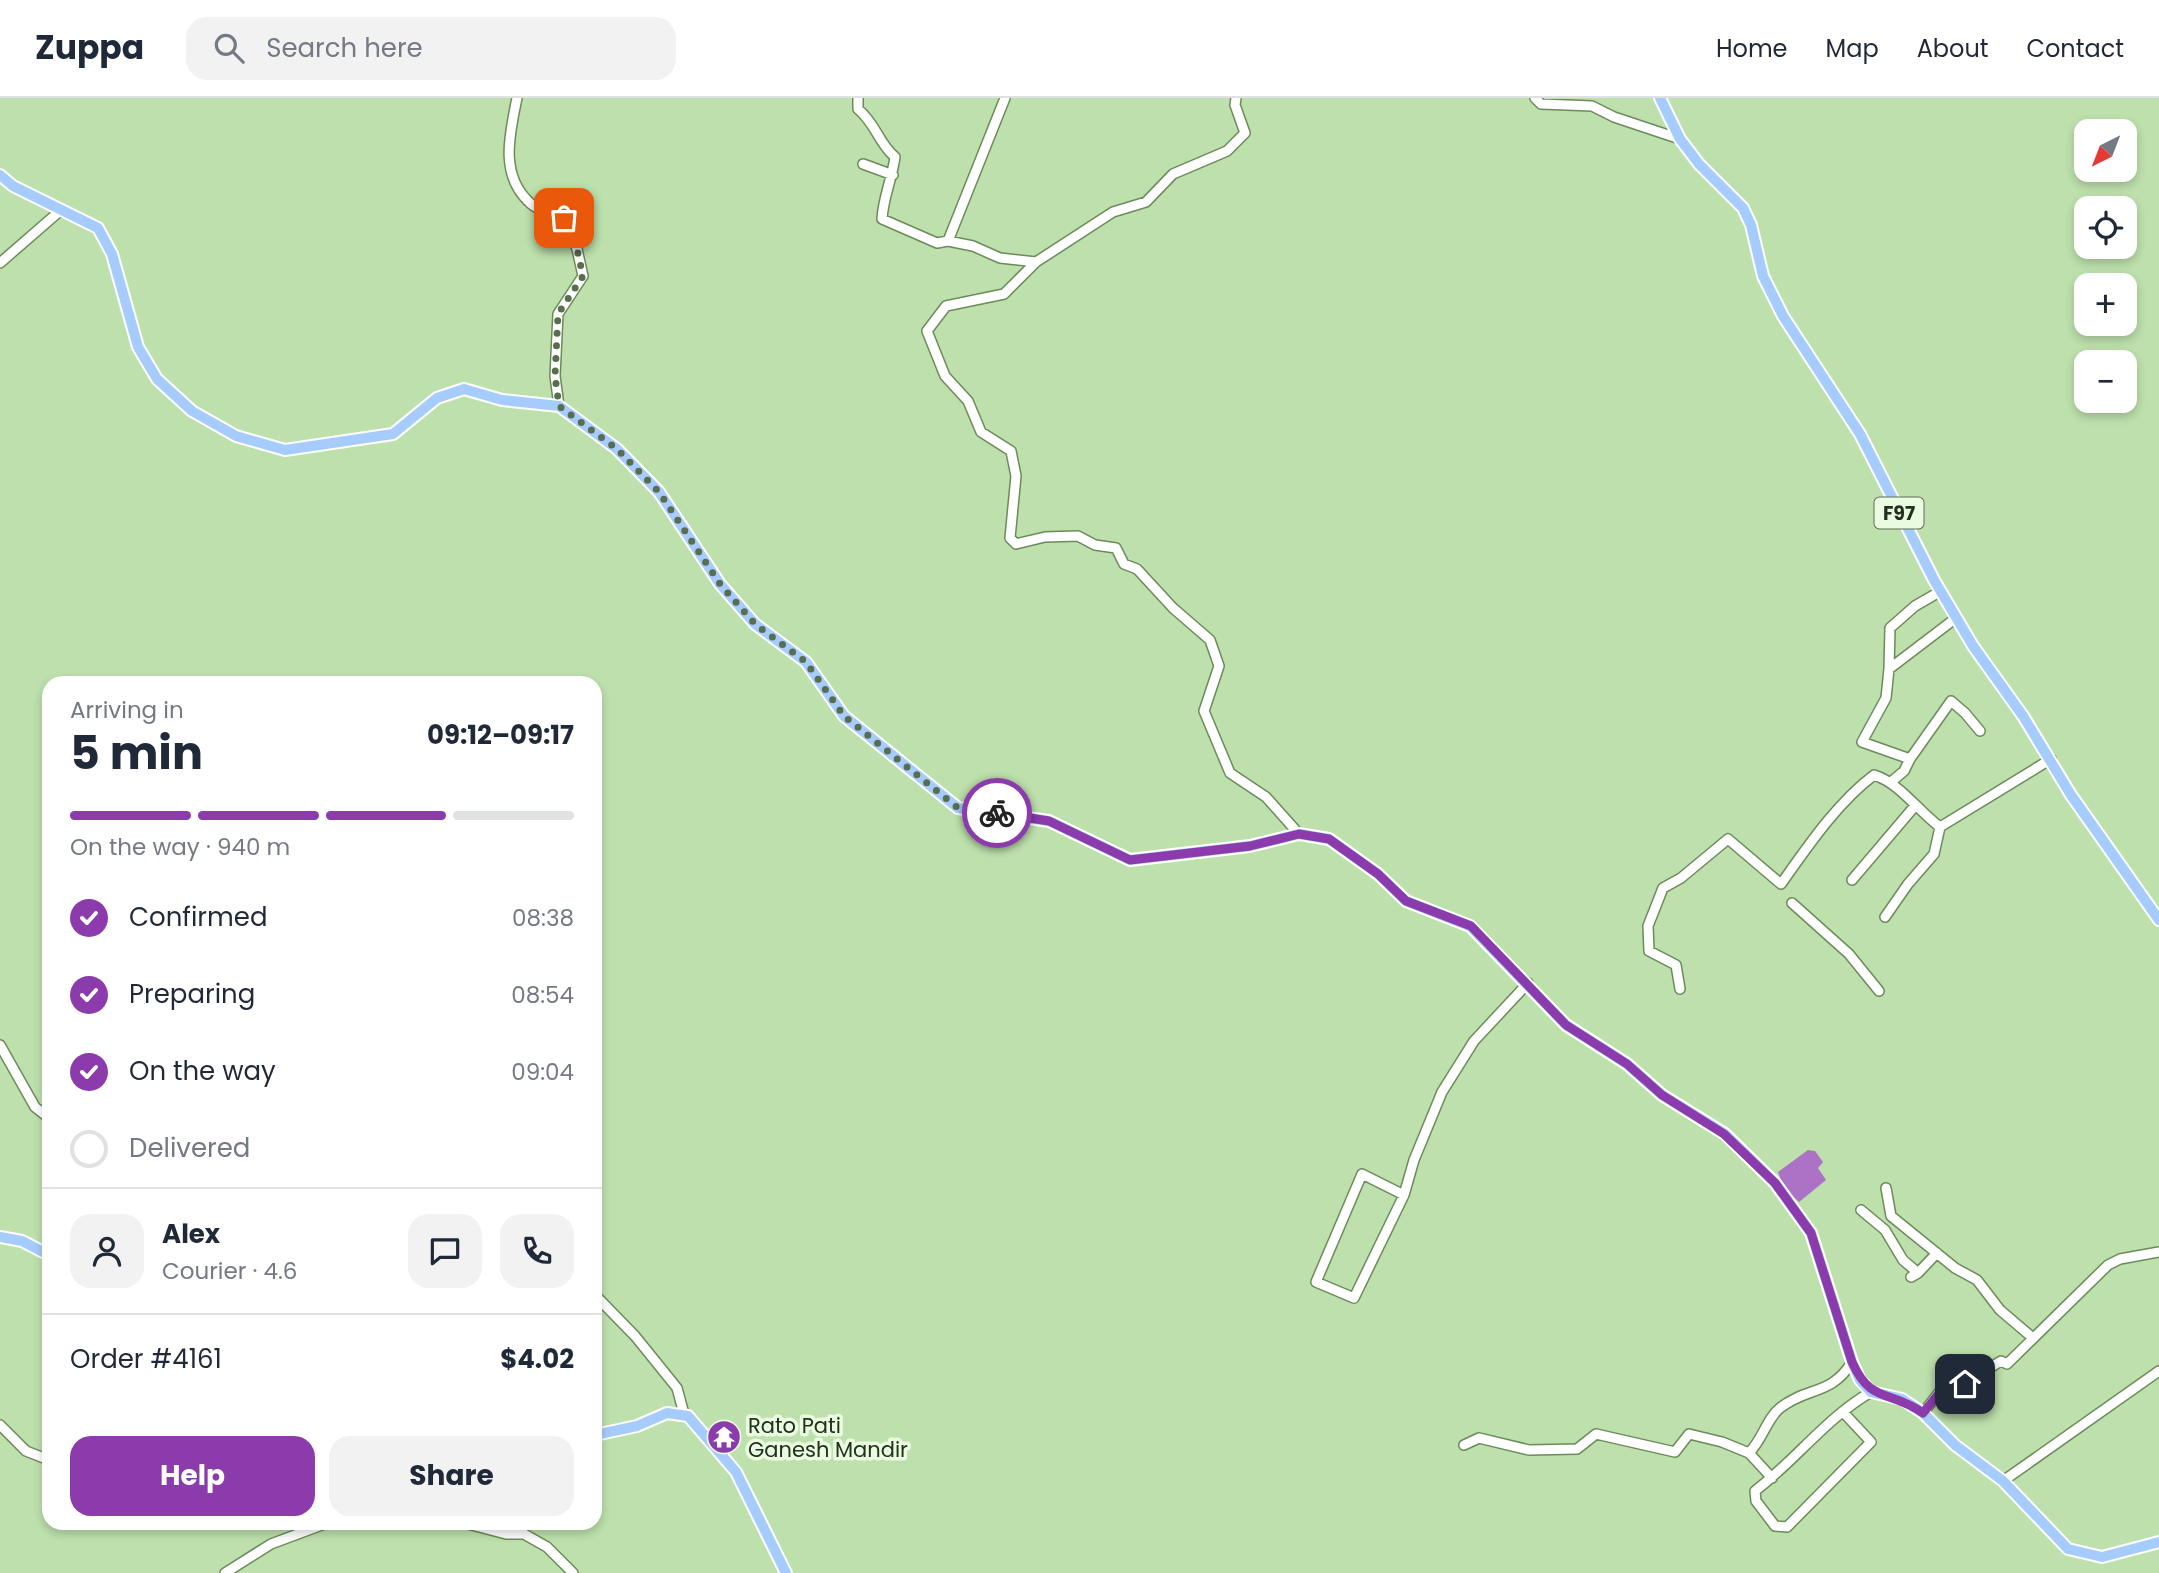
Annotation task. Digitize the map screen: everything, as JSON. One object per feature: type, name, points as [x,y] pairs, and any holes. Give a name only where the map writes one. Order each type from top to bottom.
[{"type":"main road","name":"F97","points":[[1660,98],[1680,139],[1699,164],[1743,208],[1751,225],[1763,276],[1783,316],[1860,434],[1956,618],[2051,759],[2071,795],[2159,920]]},
{"type":"main road","points":[[0,175],[10,184],[98,229],[107,246],[138,347],[157,379],[192,411],[236,436],[285,450],[393,434],[437,398],[464,389],[502,400],[559,406],[617,449],[659,492],[720,584],[755,624],[806,662],[844,716],[958,808],[1049,821],[1130,860],[1250,846],[1299,834],[1329,839],[1378,874],[1406,901],[1471,926],[1566,1025],[1627,1064],[1662,1095],[1724,1134],[1775,1183],[1811,1233],[1852,1362],[1860,1380],[1871,1392],[1902,1399],[1923,1413],[1955,1445],[2003,1481],[2062,1545],[2076,1553],[2094,1557],[2114,1556],[2159,1542]]},
{"type":"main road","points":[[0,1237],[22,1241],[42,1251]]},
{"type":"main road","points":[[602,1433],[637,1426],[667,1413],[684,1414],[692,1419],[736,1472],[786,1573]]},
{"type":"street","points":[[517,98],[508,148],[513,178],[529,204],[564,218],[577,249],[583,276],[558,314],[555,376],[559,406]]},
{"type":"street","points":[[858,98],[858,109],[873,122],[885,149],[895,157],[882,219],[937,243],[948,241],[972,246],[1000,258],[1036,262]]},
{"type":"street","points":[[1236,98],[1235,105],[1245,133],[1227,151],[1173,174],[1146,202],[1113,212],[1036,262],[1004,294],[946,306],[928,331],[945,376],[968,401],[981,432],[1011,451],[1016,476],[1010,538],[1016,544],[1045,537],[1078,536],[1095,545],[1116,548],[1124,564],[1137,569],[1173,608],[1210,640],[1219,666],[1204,712],[1230,773],[1266,797],[1299,834]]},
{"type":"street","points":[[1535,98],[1541,104],[1592,106],[1614,117],[1680,139]]},
{"type":"street","points":[[948,241],[1001,99]]},
{"type":"street","points":[[863,164],[893,175]]},
{"type":"street","points":[[0,263],[61,209]]},
{"type":"street","points":[[1910,760],[1862,742],[1886,698],[1890,628],[1915,606],[1941,592]]},
{"type":"street","points":[[1889,668],[1956,618]]},
{"type":"street","points":[[1891,782],[1904,771],[1951,701],[1980,731]]},
{"type":"street","points":[[1885,917],[1908,884],[1934,854],[1940,827],[2051,759]]},
{"type":"street","points":[[1680,989],[1676,965],[1648,951],[1648,926],[1663,888],[1682,878],[1728,839],[1781,884],[1857,788],[1874,775],[1891,782],[1914,807],[1940,827]]},
{"type":"street","points":[[1852,880],[1914,807]]},
{"type":"street","points":[[1792,903],[1849,954],[1879,991]]},
{"type":"street","points":[[1404,1195],[1362,1174],[1316,1282],[1354,1298],[1404,1195],[1414,1160],[1442,1092],[1474,1041],[1528,983]]},
{"type":"street","points":[[0,1045],[35,1107],[42,1112]]},
{"type":"street","points":[[1886,1188],[1891,1216],[1937,1253],[1977,1280],[2000,1310],[2033,1338]]},
{"type":"street","points":[[1861,1210],[1885,1230],[1915,1275],[1937,1253]]},
{"type":"street","points":[[1923,1413],[1950,1380],[1965,1384],[2001,1361],[2007,1364],[2108,1265],[2120,1259],[2159,1252]]},
{"type":"street","points":[[602,1303],[635,1336],[677,1388],[684,1414]]},
{"type":"street","points":[[1749,1453],[1761,1441],[1777,1410],[1797,1397],[1841,1379],[1852,1362]]},
{"type":"street","points":[[2003,1481],[2159,1371]]},
{"type":"street","points":[[1843,1412],[1871,1442],[1787,1527],[1775,1526],[1756,1501],[1755,1491],[1772,1478],[1818,1431],[1843,1412],[1871,1392]]},
{"type":"street","points":[[0,1425],[26,1451],[42,1457]]},
{"type":"street","points":[[1464,1445],[1479,1438],[1530,1450],[1577,1449],[1596,1434],[1675,1452],[1689,1434],[1749,1453],[1772,1478]]},
{"type":"street","points":[[225,1573],[271,1544],[309,1530]]},
{"type":"street","points":[[491,1530],[506,1534],[524,1534],[547,1547],[573,1573]]},
{"type":"street","points":[[522,1530],[524,1534]]},
{"type":"shaded area","points":[[1808,1150],[1815,1151],[1823,1162],[1818,1168],[1826,1180],[1799,1202],[1784,1188],[1778,1172]]},
{"type":"way so far","points":[[564,218],[577,249],[583,276],[558,314],[555,376],[559,406],[617,449],[659,492],[720,584],[755,624],[806,662],[844,716],[958,808],[997,813]]},
{"type":"place","name":"Rato Pati Ganesh Mandir","points":[[724,1437]]},
{"type":"route","points":[[997,813],[1049,821],[1130,860],[1250,846],[1299,834],[1329,839],[1378,874],[1406,901],[1471,926],[1566,1025],[1627,1064],[1662,1095],[1724,1134],[1775,1183],[1811,1233],[1852,1362],[1860,1380],[1871,1392],[1902,1399],[1923,1413],[1950,1380],[1965,1384]]}]
